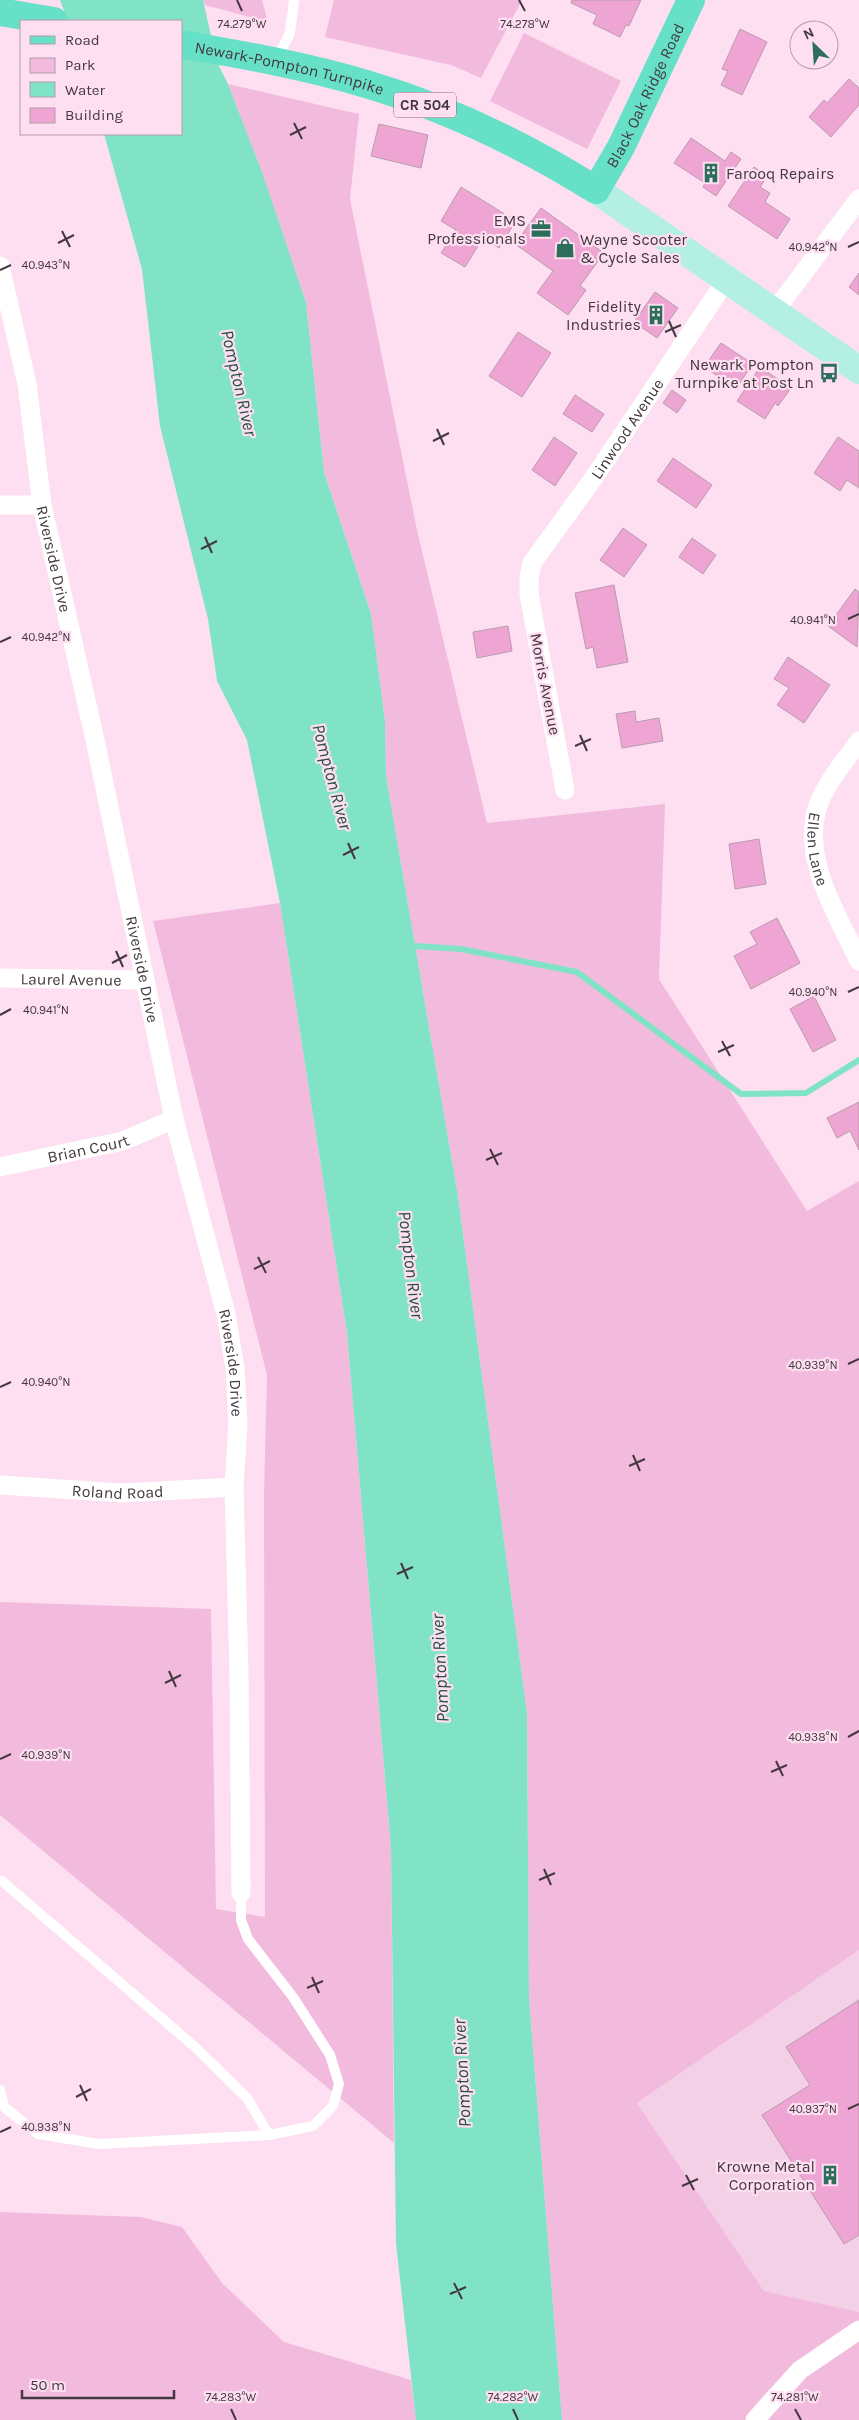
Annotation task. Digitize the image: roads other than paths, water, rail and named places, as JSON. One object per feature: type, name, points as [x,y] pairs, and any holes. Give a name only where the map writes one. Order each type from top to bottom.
[{"type":"main road","name":"Black Oak Ridge Road","points":[[596,190],[621,147],[691,0]]},
{"type":"main road","points":[[0,12],[46,20]]},
{"type":"main road","name":"Newark-Pompton Turnpike","points":[[182,44],[276,62],[367,84],[475,124],[549,161],[596,190],[859,370]]},
{"type":"street","points":[[774,312],[859,199]]},
{"type":"street","name":"Riverside Drive","points":[[1,274],[27,384],[42,505],[96,740],[174,1119],[226,1314],[235,1368],[238,1423],[234,1487],[239,1674],[241,1893]]},
{"type":"street","name":"Linwood Avenue","points":[[529,578],[532,563],[595,476],[727,279]]},
{"type":"street","points":[[0,505],[42,505]]},
{"type":"street","name":"Morris Avenue","points":[[529,578],[529,594],[565,790]]},
{"type":"street","name":"Ellen Lane","points":[[859,741],[825,791],[817,809],[814,830],[815,852],[820,875],[859,961]]},
{"type":"street","name":"Laurel Avenue","points":[[0,978],[144,980]]},
{"type":"street","name":"Brian Court","points":[[0,1167],[124,1141],[174,1119]]},
{"type":"street","name":"Roland Road","points":[[0,1485],[121,1493],[234,1487]]},
{"type":"street","points":[[755,2420],[800,2370],[859,2330]]},
{"type":"lane","points":[[276,62],[290,33],[294,0]]},
{"type":"lane","points":[[2,1881],[195,2047],[247,2098],[269,2135]]},
{"type":"lane","points":[[0,2090],[4,2107],[38,2134],[99,2144],[269,2135],[313,2126],[333,2106],[339,2084],[330,2055],[293,1997],[248,1939],[241,1920],[241,1893]]},
{"type":"water","name":"Pompton River","points":[[60,0],[203,0],[217,62],[228,84],[262,172],[306,302],[324,472],[371,614],[385,720],[386,776],[458,1196],[527,1713],[529,1997],[562,2420],[416,2420],[396,2244],[391,1848],[347,1333],[280,903],[247,740],[217,681],[208,619],[160,426],[142,269],[104,135],[182,135],[182,20],[68,20]]},
{"type":"waterway","points":[[415,946],[461,949],[577,972],[741,1094],[806,1093],[859,1060]]},
{"type":"place","name":"Farooq Repairs","points":[[711,173]]},
{"type":"place","name":"EMS Professionals","points":[[541,229]]},
{"type":"place","name":"Wayne Scooter & Cycle Sales","points":[[565,248]]},
{"type":"place","name":"Fidelity Industries","points":[[656,315]]},
{"type":"place","name":"Newark Pompton Turnpike at Post Ln","points":[[829,373]]},
{"type":"place","name":"Krowne Metal Corporation","points":[[830,2175]]}]
